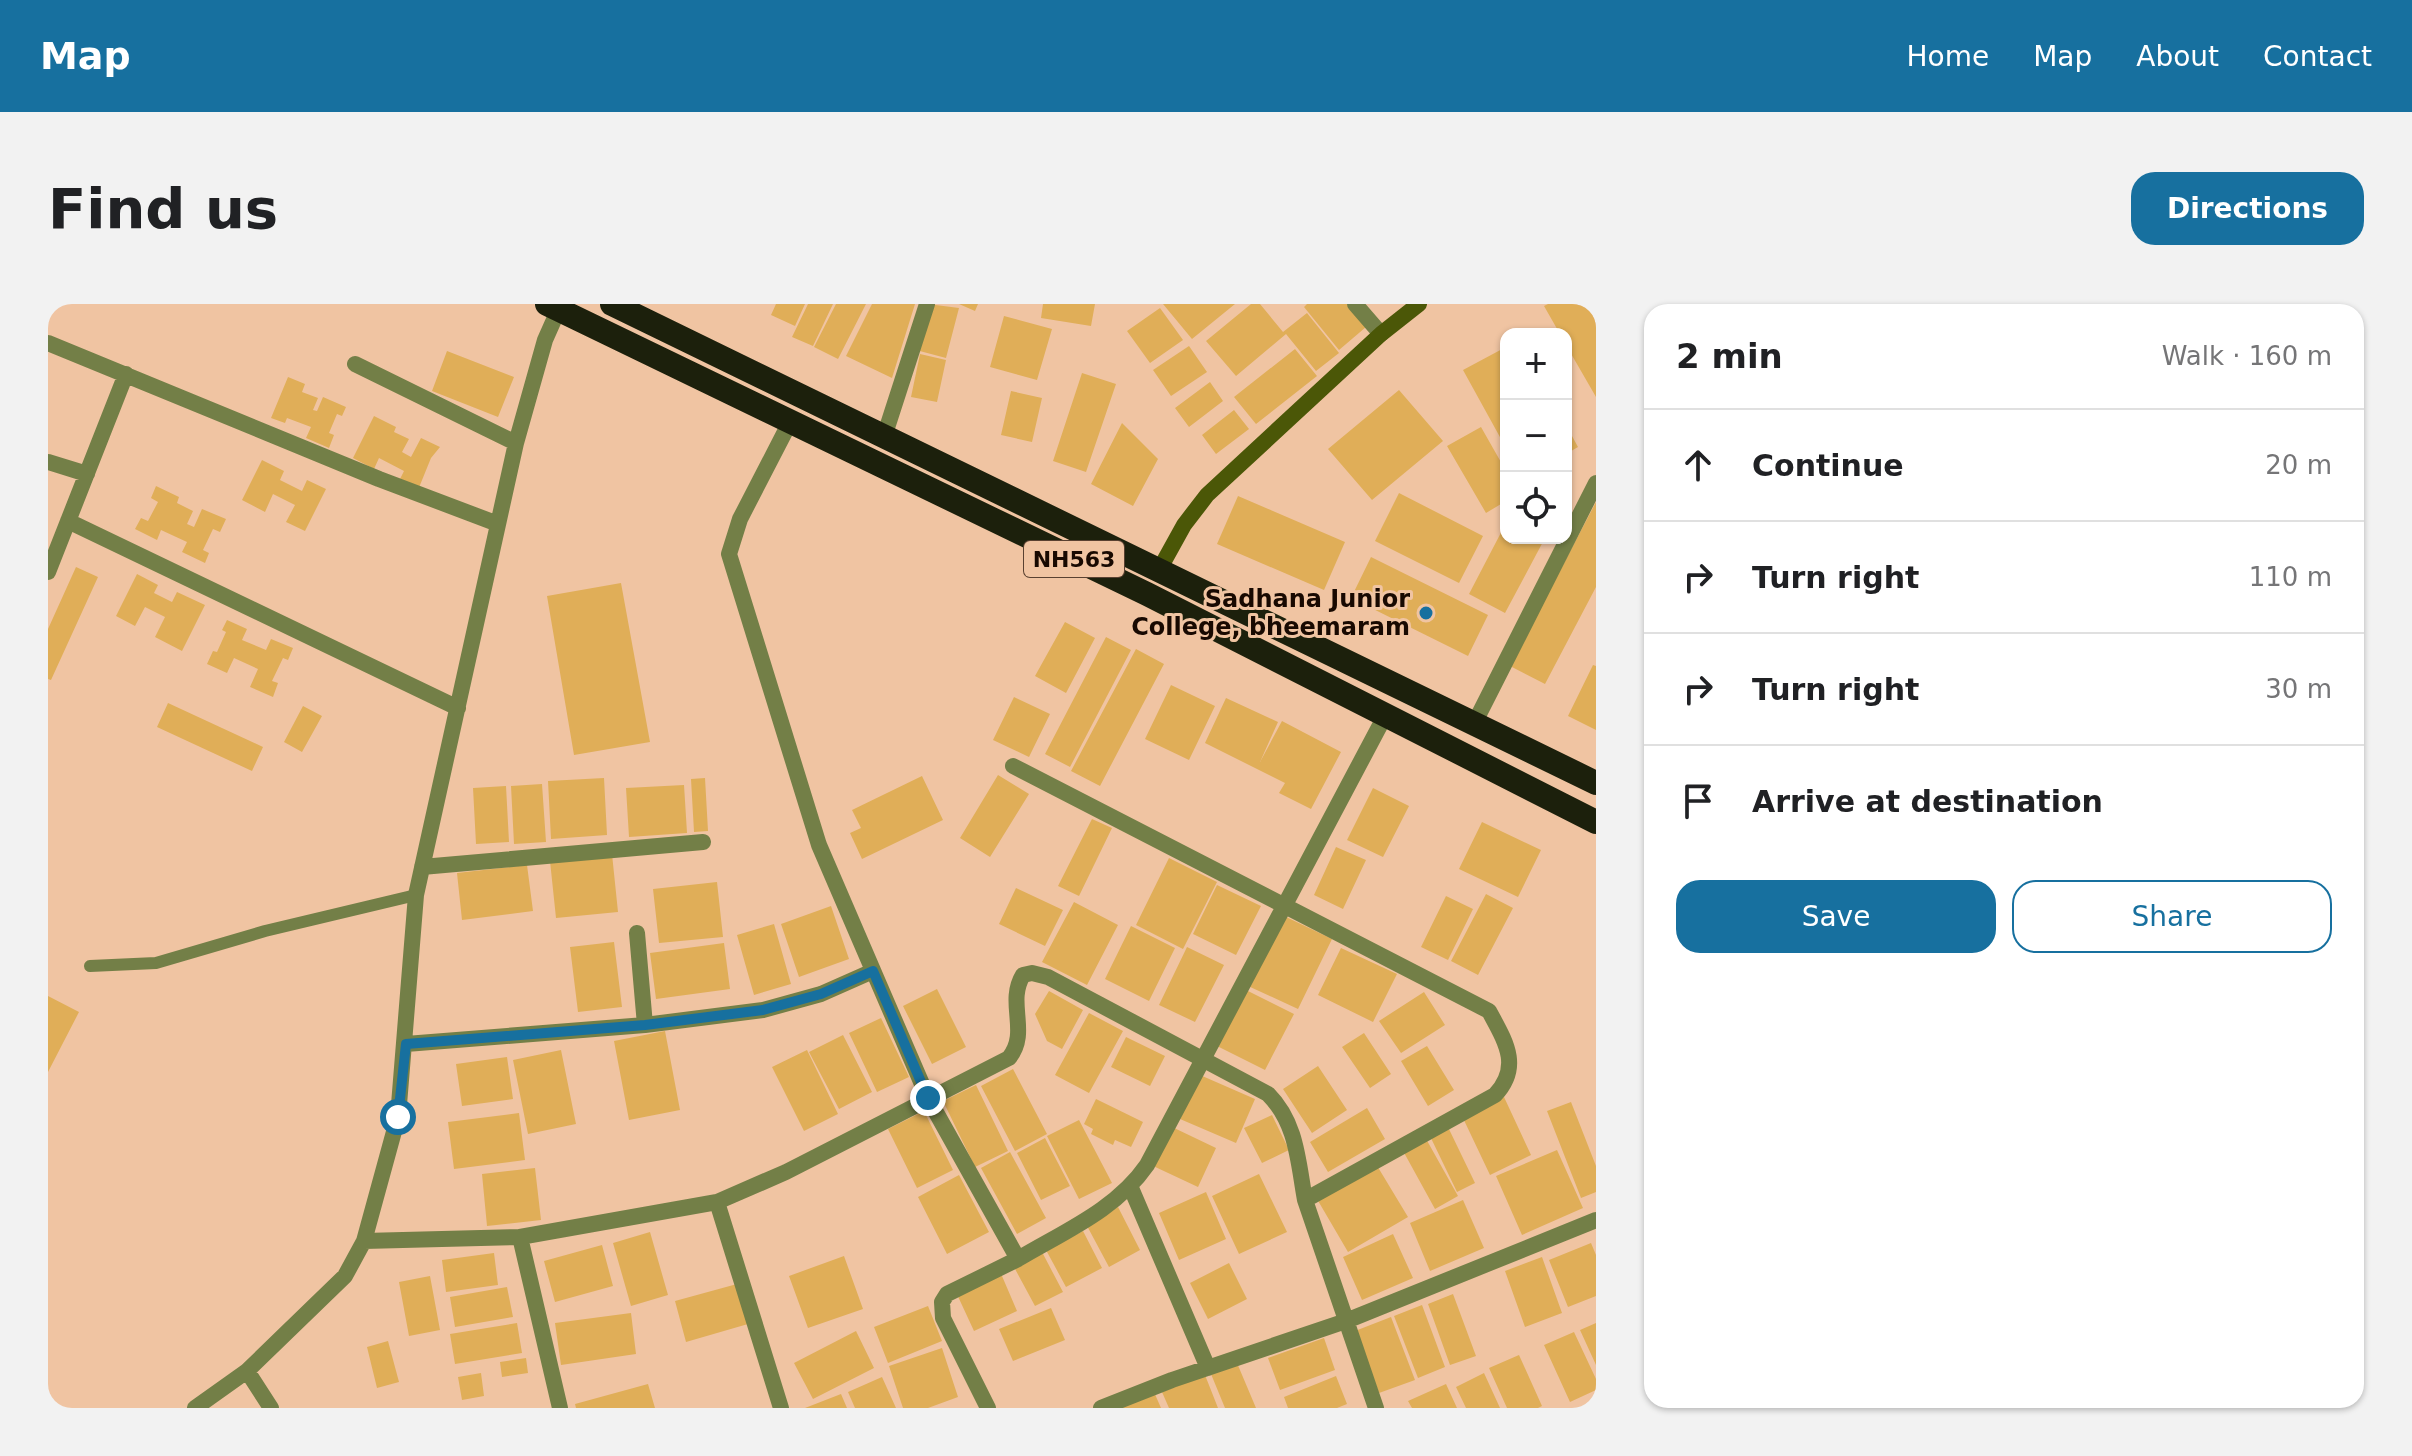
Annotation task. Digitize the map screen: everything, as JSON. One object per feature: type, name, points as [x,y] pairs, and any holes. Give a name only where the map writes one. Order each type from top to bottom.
[{"type":"highway","name":"NH563","points":[[556,306],[789,424],[1147,594],[1596,822]]},
{"type":"highway","name":"NH563","points":[[625,307],[1158,572],[1596,783]]},
{"type":"street","points":[[884,437],[927,304]]},
{"type":"street","points":[[1355,304],[1381,334]]},
{"type":"street","points":[[1158,572],[1184,525],[1207,495],[1381,334],[1419,304]]},
{"type":"street","points":[[195,1408],[247,1371],[345,1276],[364,1241],[398,1117],[416,895],[516,443],[556,306]]},
{"type":"street","points":[[48,343],[379,479],[498,524]]},
{"type":"street","points":[[355,364],[516,443]]},
{"type":"street","points":[[48,572],[126,374]]},
{"type":"street","points":[[789,424],[740,519],[729,554],[819,845],[928,1098],[1018,1259]]},
{"type":"street","points":[[48,462],[87,474]]},
{"type":"street","points":[[1473,726],[1596,483]]},
{"type":"street","points":[[68,521],[458,708]]},
{"type":"street","points":[[986,1408],[943,1318],[942,1302],[947,1294],[1018,1259],[1131,1188],[1386,714]]},
{"type":"street","points":[[1013,766],[1285,902],[1489,1011],[1511,1062],[1508,1081],[1495,1095],[1305,1200]]},
{"type":"street","points":[[422,867],[703,842]]},
{"type":"street","points":[[637,933],[645,1025]]},
{"type":"street","points":[[406,1044],[645,1025],[763,1010],[821,994],[873,971]]},
{"type":"street","points":[[364,1241],[520,1237],[717,1202],[786,1172],[1009,1058],[1019,1046],[1020,1033],[1014,1009],[1016,986],[1023,975],[1032,973],[1048,977],[1268,1094],[1281,1108],[1292,1130],[1305,1200],[1376,1408]]},
{"type":"street","points":[[1131,1188],[1208,1368]]},
{"type":"street","points":[[717,1202],[781,1408]]},
{"type":"street","points":[[1101,1408],[1346,1321],[1596,1220]]},
{"type":"street","points":[[520,1237],[560,1408]]},
{"type":"street","points":[[247,1371],[271,1408]]},
{"type":"lane","points":[[90,966],[156,963],[265,931],[416,895]]},
{"type":"building","points":[[776,304],[805,304],[795,326],[771,315]]},
{"type":"building","points":[[808,304],[833,304],[813,346],[792,337]]},
{"type":"building","points":[[836,304],[866,304],[838,359],[814,347]]},
{"type":"building","points":[[872,304],[915,304],[892,378],[846,356]]},
{"type":"building","points":[[928,304],[959,308],[946,358],[916,350]]},
{"type":"building","points":[[959,304],[978,304],[975,311]]},
{"type":"building","points":[[1043,304],[1095,304],[1091,326],[1041,318]]},
{"type":"building","points":[[1163,304],[1235,304],[1192,339]]},
{"type":"building","points":[[1251,304],[1260,304],[1283,332],[1307,313],[1339,353],[1316,371],[1286,334],[1236,376],[1206,341]]},
{"type":"building","points":[[1307,304],[1347,304],[1366,327],[1339,350],[1304,307]]},
{"type":"building","points":[[1596,304],[1596,397],[1572,355],[1572,328],[1557,328],[1544,306]]},
{"type":"building","points":[[1160,308],[1183,340],[1150,363],[1127,331]]},
{"type":"building","points":[[1004,316],[1052,329],[1037,380],[990,367]]},
{"type":"building","points":[[1189,346],[1207,372],[1171,396],[1153,370]]},
{"type":"building","points":[[1295,349],[1317,376],[1256,424],[1234,397]]},
{"type":"building","points":[[1500,350],[1500,437],[1463,370]]},
{"type":"building","points":[[447,351],[514,377],[498,417],[432,391]]},
{"type":"building","points":[[920,354],[946,360],[937,402],[911,397]]},
{"type":"building","points":[[1082,373],[1116,384],[1086,472],[1053,461]]},
{"type":"building","points":[[288,377],[305,384],[302,392],[318,398],[313,410],[317,411],[323,397],[346,407],[342,416],[337,414],[329,433],[334,435],[329,448],[306,438],[311,427],[287,418],[285,423],[271,418]]},
{"type":"building","points":[[1210,382],[1223,401],[1189,427],[1175,408]]},
{"type":"building","points":[[1399,390],[1443,441],[1372,500],[1328,449]]},
{"type":"building","points":[[1011,391],[1042,398],[1032,442],[1001,435]]},
{"type":"building","points":[[1234,410],[1249,429],[1216,454],[1202,435]]},
{"type":"building","points":[[374,416],[396,427],[394,432],[409,439],[402,452],[411,457],[421,438],[440,447],[431,458],[418,490],[399,481],[404,471],[379,458],[374,469],[353,458]]},
{"type":"building","points":[[1122,423],[1158,459],[1133,506],[1091,484]]},
{"type":"building","points":[[1481,427],[1500,460],[1500,505],[1486,513],[1447,446]]},
{"type":"building","points":[[1572,436],[1578,447],[1572,450]]},
{"type":"building","points":[[262,460],[284,471],[280,480],[302,491],[307,480],[326,489],[305,531],[286,522],[295,505],[273,494],[265,512],[242,500]]},
{"type":"building","points":[[156,486],[179,497],[177,503],[193,511],[187,524],[194,527],[202,509],[226,519],[220,532],[213,529],[203,550],[209,553],[205,563],[182,552],[187,542],[161,530],[157,540],[135,529],[141,518],[148,521],[158,502],[151,498]]},
{"type":"building","points":[[1399,493],[1483,536],[1459,583],[1375,541]]},
{"type":"building","points":[[1238,496],[1345,542],[1324,590],[1217,544]]},
{"type":"building","points":[[1596,502],[1596,587],[1545,684],[1510,666]]},
{"type":"building","points":[[1500,535],[1500,544],[1542,544],[1505,613],[1469,594]]},
{"type":"building","points":[[1371,557],[1488,615],[1468,656],[1351,598]]},
{"type":"building","points":[[76,567],[98,577],[51,680],[48,679],[48,629]]},
{"type":"building","points":[[137,574],[158,585],[154,593],[172,602],[177,592],[205,605],[182,651],[155,637],[165,617],[145,607],[135,626],[116,616]]},
{"type":"building","points":[[621,583],[650,742],[574,755],[547,596]]},
{"type":"building","points":[[227,620],[247,629],[242,640],[266,650],[271,639],[293,648],[288,660],[283,658],[272,681],[278,683],[273,697],[250,687],[258,669],[234,658],[227,673],[207,664],[213,651],[217,652],[226,632],[222,630]]},
{"type":"building","points":[[1065,622],[1095,638],[1066,693],[1035,676]]},
{"type":"building","points":[[1106,637],[1131,650],[1070,767],[1045,754]]},
{"type":"building","points":[[1136,649],[1164,664],[1100,786],[1071,771]]},
{"type":"building","points":[[1593,665],[1596,666],[1596,730],[1568,716]]},
{"type":"building","points":[[1171,685],[1215,706],[1189,760],[1145,739]]},
{"type":"building","points":[[1014,697],[1050,714],[1029,757],[993,740]]},
{"type":"building","points":[[1226,698],[1278,722],[1260,762],[1282,721],[1341,752],[1311,809],[1279,793],[1285,783],[1205,743]]},
{"type":"building","points":[[168,703],[263,747],[252,771],[157,727]]},
{"type":"building","points":[[303,706],[322,716],[302,752],[284,742]]},
{"type":"building","points":[[998,775],[1029,794],[990,857],[960,838]]},
{"type":"building","points":[[922,776],[943,820],[862,859],[850,833],[861,828],[852,810]]},
{"type":"building","points":[[604,778],[607,835],[551,839],[548,781]]},
{"type":"building","points":[[705,778],[708,831],[694,832],[691,779]]},
{"type":"building","points":[[542,784],[546,842],[514,844],[511,786]]},
{"type":"building","points":[[684,785],[687,833],[629,837],[626,788]]},
{"type":"building","points":[[506,786],[509,842],[476,844],[473,788]]},
{"type":"building","points":[[1373,788],[1409,806],[1383,857],[1347,840]]},
{"type":"building","points":[[1092,819],[1112,828],[1079,896],[1058,886]]},
{"type":"building","points":[[1482,822],[1541,850],[1518,897],[1459,869]]},
{"type":"building","points":[[1336,847],[1366,860],[1343,909],[1314,895]]},
{"type":"building","points":[[612,854],[618,912],[556,918],[550,861]]},
{"type":"building","points":[[1169,858],[1217,882],[1183,949],[1136,925]]},
{"type":"building","points":[[527,865],[533,911],[462,920],[457,873]]},
{"type":"building","points":[[717,882],[723,937],[659,943],[653,889]]},
{"type":"building","points":[[1217,885],[1261,906],[1236,955],[1193,934]]},
{"type":"building","points":[[1016,888],[1063,910],[1045,946],[999,924]]},
{"type":"building","points":[[1486,894],[1513,908],[1478,975],[1451,961]]},
{"type":"building","points":[[1446,896],[1473,909],[1448,960],[1421,947]]},
{"type":"building","points":[[1074,902],[1118,925],[1087,985],[1042,962]]},
{"type":"building","points":[[831,906],[849,959],[799,977],[781,924]]},
{"type":"building","points":[[1282,915],[1332,939],[1298,1009],[1248,986]]},
{"type":"building","points":[[774,924],[791,984],[754,995],[737,935]]},
{"type":"building","points":[[1131,926],[1175,948],[1149,1001],[1105,979]]},
{"type":"building","points":[[614,942],[622,1007],[578,1012],[570,947]]},
{"type":"building","points":[[724,943],[730,989],[656,999],[650,953]]},
{"type":"building","points":[[1187,947],[1224,965],[1195,1022],[1159,1005]]},
{"type":"building","points":[[1341,948],[1397,974],[1373,1022],[1318,995]]},
{"type":"building","points":[[937,989],[966,1047],[932,1064],[903,1006]]},
{"type":"building","points":[[1246,990],[1294,1014],[1265,1070],[1217,1046]]},
{"type":"building","points":[[1049,991],[1083,1010],[1062,1049],[1047,1041],[1035,1014]]},
{"type":"building","points":[[1424,992],[1445,1025],[1401,1053],[1379,1021]]},
{"type":"building","points":[[48,996],[79,1012],[48,1072]]},
{"type":"building","points":[[1089,1013],[1123,1031],[1089,1093],[1055,1075]]},
{"type":"building","points":[[881,1018],[909,1077],[877,1092],[849,1033]]},
{"type":"building","points":[[665,1031],[680,1110],[629,1120],[614,1041]]},
{"type":"building","points":[[1364,1033],[1391,1074],[1370,1088],[1342,1047]]},
{"type":"building","points":[[843,1035],[872,1092],[839,1109],[809,1052]]},
{"type":"building","points":[[1126,1037],[1165,1056],[1150,1086],[1111,1067]]},
{"type":"building","points":[[1427,1046],[1454,1090],[1428,1106],[1401,1061]]},
{"type":"building","points":[[561,1050],[576,1124],[528,1134],[513,1060]]},
{"type":"building","points":[[807,1050],[838,1114],[804,1131],[772,1067]]},
{"type":"building","points":[[507,1057],[513,1099],[462,1106],[456,1064]]},
{"type":"building","points":[[1318,1066],[1347,1110],[1312,1133],[1283,1089]]},
{"type":"building","points":[[1013,1069],[1047,1134],[1015,1151],[981,1086]]},
{"type":"building","points":[[1200,1075],[1255,1099],[1236,1143],[1180,1119]]},
{"type":"building","points":[[976,1085],[1008,1151],[975,1167],[943,1101]]},
{"type":"building","points":[[1504,1097],[1531,1155],[1490,1175],[1462,1116]]},
{"type":"building","points":[[1096,1099],[1143,1122],[1131,1147],[1115,1140],[1113,1145],[1091,1134],[1093,1129],[1084,1124]]},
{"type":"building","points":[[1571,1102],[1596,1166],[1596,1192],[1581,1198],[1547,1111]]},
{"type":"building","points":[[1367,1108],[1385,1139],[1328,1172],[1310,1142]]},
{"type":"building","points":[[924,1111],[953,1170],[917,1188],[888,1129]]},
{"type":"building","points":[[519,1113],[525,1160],[454,1169],[448,1122]]},
{"type":"building","points":[[1272,1115],[1289,1150],[1262,1163],[1244,1128]]},
{"type":"building","points":[[1079,1120],[1112,1183],[1079,1199],[1047,1136]]},
{"type":"building","points":[[1447,1125],[1475,1183],[1457,1192],[1429,1134]]},
{"type":"building","points":[[1170,1126],[1216,1148],[1198,1187],[1151,1165]]},
{"type":"building","points":[[1425,1137],[1458,1196],[1435,1209],[1402,1149]]},
{"type":"building","points":[[1045,1138],[1070,1186],[1041,1200],[1017,1153]]},
{"type":"building","points":[[1557,1150],[1583,1208],[1522,1235],[1496,1176]]},
{"type":"building","points":[[1010,1152],[1046,1218],[1017,1234],[981,1168]]},
{"type":"building","points":[[1376,1164],[1408,1217],[1348,1252],[1317,1199]]},
{"type":"building","points":[[535,1168],[541,1220],[487,1226],[482,1174]]},
{"type":"building","points":[[1259,1174],[1287,1232],[1239,1254],[1212,1196]]},
{"type":"building","points":[[959,1175],[989,1232],[947,1254],[918,1197]]},
{"type":"building","points":[[1206,1192],[1226,1239],[1179,1260],[1159,1213]]},
{"type":"building","points":[[1463,1200],[1484,1248],[1430,1271],[1410,1223]]},
{"type":"building","points":[[1118,1207],[1140,1250],[1109,1267],[1086,1224]]},
{"type":"building","points":[[1083,1231],[1102,1268],[1066,1287],[1046,1250]]},
{"type":"building","points":[[650,1232],[668,1295],[631,1306],[613,1243]]},
{"type":"building","points":[[1393,1234],[1413,1278],[1362,1300],[1343,1257]]},
{"type":"building","points":[[1591,1243],[1596,1255],[1596,1296],[1568,1307],[1549,1260]]},
{"type":"building","points":[[602,1245],[613,1286],[555,1302],[544,1261]]},
{"type":"building","points":[[1042,1252],[1063,1292],[1035,1306],[1014,1267]]},
{"type":"building","points":[[494,1253],[498,1285],[446,1292],[442,1260]]},
{"type":"building","points":[[844,1256],[863,1309],[808,1328],[789,1276]]},
{"type":"building","points":[[1542,1257],[1562,1313],[1525,1327],[1505,1271]]},
{"type":"building","points":[[1229,1263],[1247,1299],[1208,1319],[1190,1283]]},
{"type":"building","points":[[999,1269],[1017,1311],[974,1331],[955,1290]]},
{"type":"building","points":[[430,1276],[440,1330],[409,1336],[399,1282]]},
{"type":"building","points":[[737,1284],[748,1324],[686,1342],[675,1301]]},
{"type":"building","points":[[507,1287],[513,1317],[455,1327],[450,1297]]},
{"type":"building","points":[[1453,1294],[1476,1356],[1450,1365],[1428,1304]]},
{"type":"building","points":[[1422,1305],[1445,1367],[1418,1378],[1394,1316]]},
{"type":"building","points":[[928,1306],[942,1341],[888,1363],[874,1327]]},
{"type":"building","points":[[1051,1308],[1065,1340],[1013,1361],[999,1329]]},
{"type":"building","points":[[631,1313],[636,1354],[561,1365],[555,1323]]},
{"type":"building","points":[[1391,1317],[1415,1380],[1379,1393],[1355,1331]]},
{"type":"building","points":[[517,1323],[522,1353],[455,1364],[450,1334]]},
{"type":"building","points":[[1596,1323],[1596,1365],[1580,1330]]},
{"type":"building","points":[[856,1331],[874,1368],[813,1399],[794,1363]]},
{"type":"building","points":[[1574,1332],[1596,1379],[1596,1390],[1570,1402],[1544,1345]]},
{"type":"building","points":[[1324,1338],[1335,1370],[1280,1390],[1268,1358]]},
{"type":"building","points":[[388,1341],[399,1382],[377,1388],[367,1347]]},
{"type":"building","points":[[942,1348],[958,1397],[928,1408],[903,1408],[889,1366]]},
{"type":"building","points":[[1519,1355],[1542,1406],[1538,1408],[1507,1408],[1489,1368]]},
{"type":"building","points":[[526,1358],[528,1373],[502,1377],[500,1362]]},
{"type":"building","points":[[1237,1363],[1256,1408],[1225,1408],[1211,1374]]},
{"type":"building","points":[[481,1373],[484,1396],[462,1400],[458,1377]]},
{"type":"building","points":[[1484,1373],[1500,1408],[1466,1408],[1456,1387]]},
{"type":"building","points":[[1205,1375],[1218,1408],[1169,1408],[1162,1392]]},
{"type":"building","points":[[1336,1376],[1347,1404],[1337,1408],[1288,1408],[1284,1397]]},
{"type":"building","points":[[882,1377],[896,1408],[855,1408],[848,1392]]},
{"type":"building","points":[[648,1384],[655,1408],[576,1408],[575,1404]]},
{"type":"building","points":[[1446,1384],[1457,1408],[1412,1408],[1408,1401]]},
{"type":"building","points":[[1154,1392],[1161,1408],[1117,1408]]},
{"type":"building","points":[[841,1394],[847,1408],[805,1408]]},
{"type":"place","name":"Sadhana Junior College, bheemaram","points":[[1426,613]]},
{"type":"route","points":[[398,1117],[406,1044],[645,1025],[763,1010],[821,994],[873,971],[928,1098]]}]
